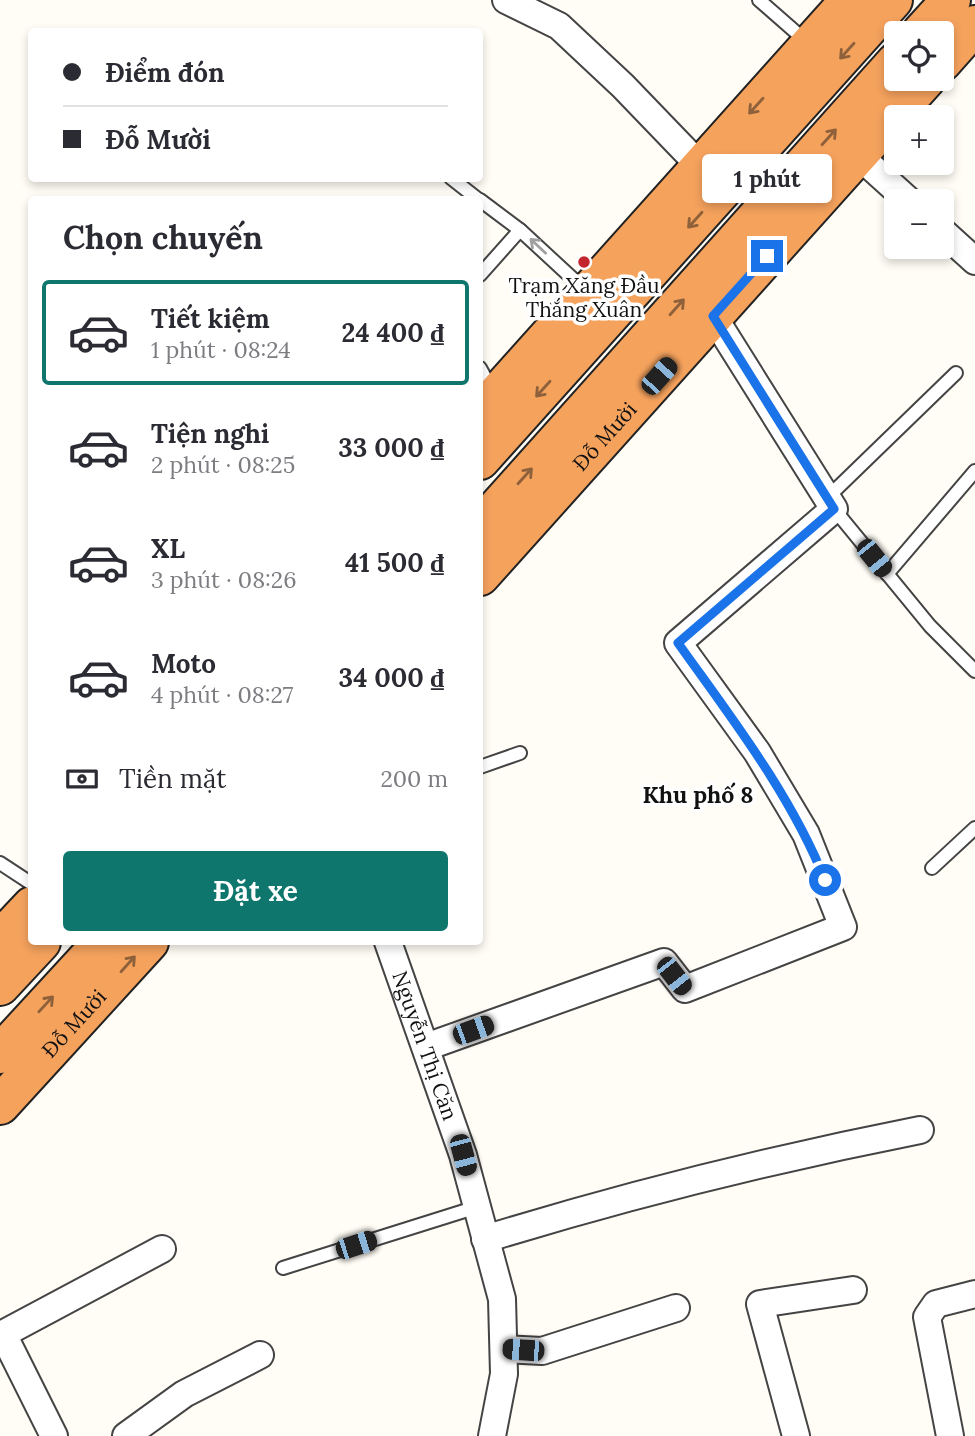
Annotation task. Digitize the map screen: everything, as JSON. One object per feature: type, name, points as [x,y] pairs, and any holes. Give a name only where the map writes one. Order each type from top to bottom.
[{"type":"highway","points":[[932,21],[951,0]]},
{"type":"highway","points":[[485,392],[588,293],[810,45],[863,5]]},
{"type":"highway","points":[[483,456],[863,5]]},
{"type":"highway","points":[[954,49],[975,25]]},
{"type":"highway","name":"Đỗ Mười","points":[[483,524],[884,75]]},
{"type":"highway","name":"Đỗ Mười","points":[[483,573],[915,91]]},
{"type":"highway","points":[[0,940],[28,910]]},
{"type":"highway","points":[[0,986],[38,945]]},
{"type":"highway","name":"Đỗ Mười","points":[[0,1054],[100,945]]},
{"type":"highway","name":"Đỗ Mười","points":[[0,1105],[146,945]]},
{"type":"street","points":[[506,0],[559,26],[623,86],[701,167]]},
{"type":"street","points":[[858,155],[896,189]]},
{"type":"street","points":[[954,242],[975,261]]},
{"type":"street","points":[[426,1047],[664,962],[685,989],[844,927],[806,834],[757,752],[678,643],[830,504],[787,430],[713,316]]},
{"type":"street","name":"Nguyễn Thị Căn","points":[[389,945],[463,1155],[502,1299],[504,1374],[492,1436]]},
{"type":"street","points":[[485,1239],[567,1213],[817,1150],[920,1130]]},
{"type":"street","points":[[54,1436],[1,1335],[162,1249]]},
{"type":"street","points":[[796,1436],[760,1304],[853,1290]]},
{"type":"street","points":[[950,1436],[927,1317],[936,1304],[975,1294]]},
{"type":"street","points":[[504,1349],[541,1352],[676,1308]]},
{"type":"street","points":[[127,1436],[184,1394],[260,1355]]},
{"type":"lane","points":[[759,0],[810,45]]},
{"type":"lane","points":[[456,182],[474,196]]},
{"type":"lane","points":[[483,203],[520,230],[588,293]]},
{"type":"lane","points":[[483,272],[520,230]]},
{"type":"lane","points":[[956,373],[830,504],[930,626],[975,671]]},
{"type":"lane","points":[[887,574],[975,471]]},
{"type":"lane","points":[[483,766],[520,753]]},
{"type":"lane","points":[[932,868],[975,828]]},
{"type":"lane","points":[[0,863],[28,881]]},
{"type":"lane","points":[[283,1268],[477,1206]]},
{"type":"place","name":"Trạm Xăng Đầu Thắng Xuân","points":[[584,262]]},
{"type":"district","name":"Khu phố 8","points":[[698,795]]},
{"type":"route","points":[[767,256],[713,316],[787,430],[834,509],[678,643],[757,752],[806,834],[825,880]]}]
